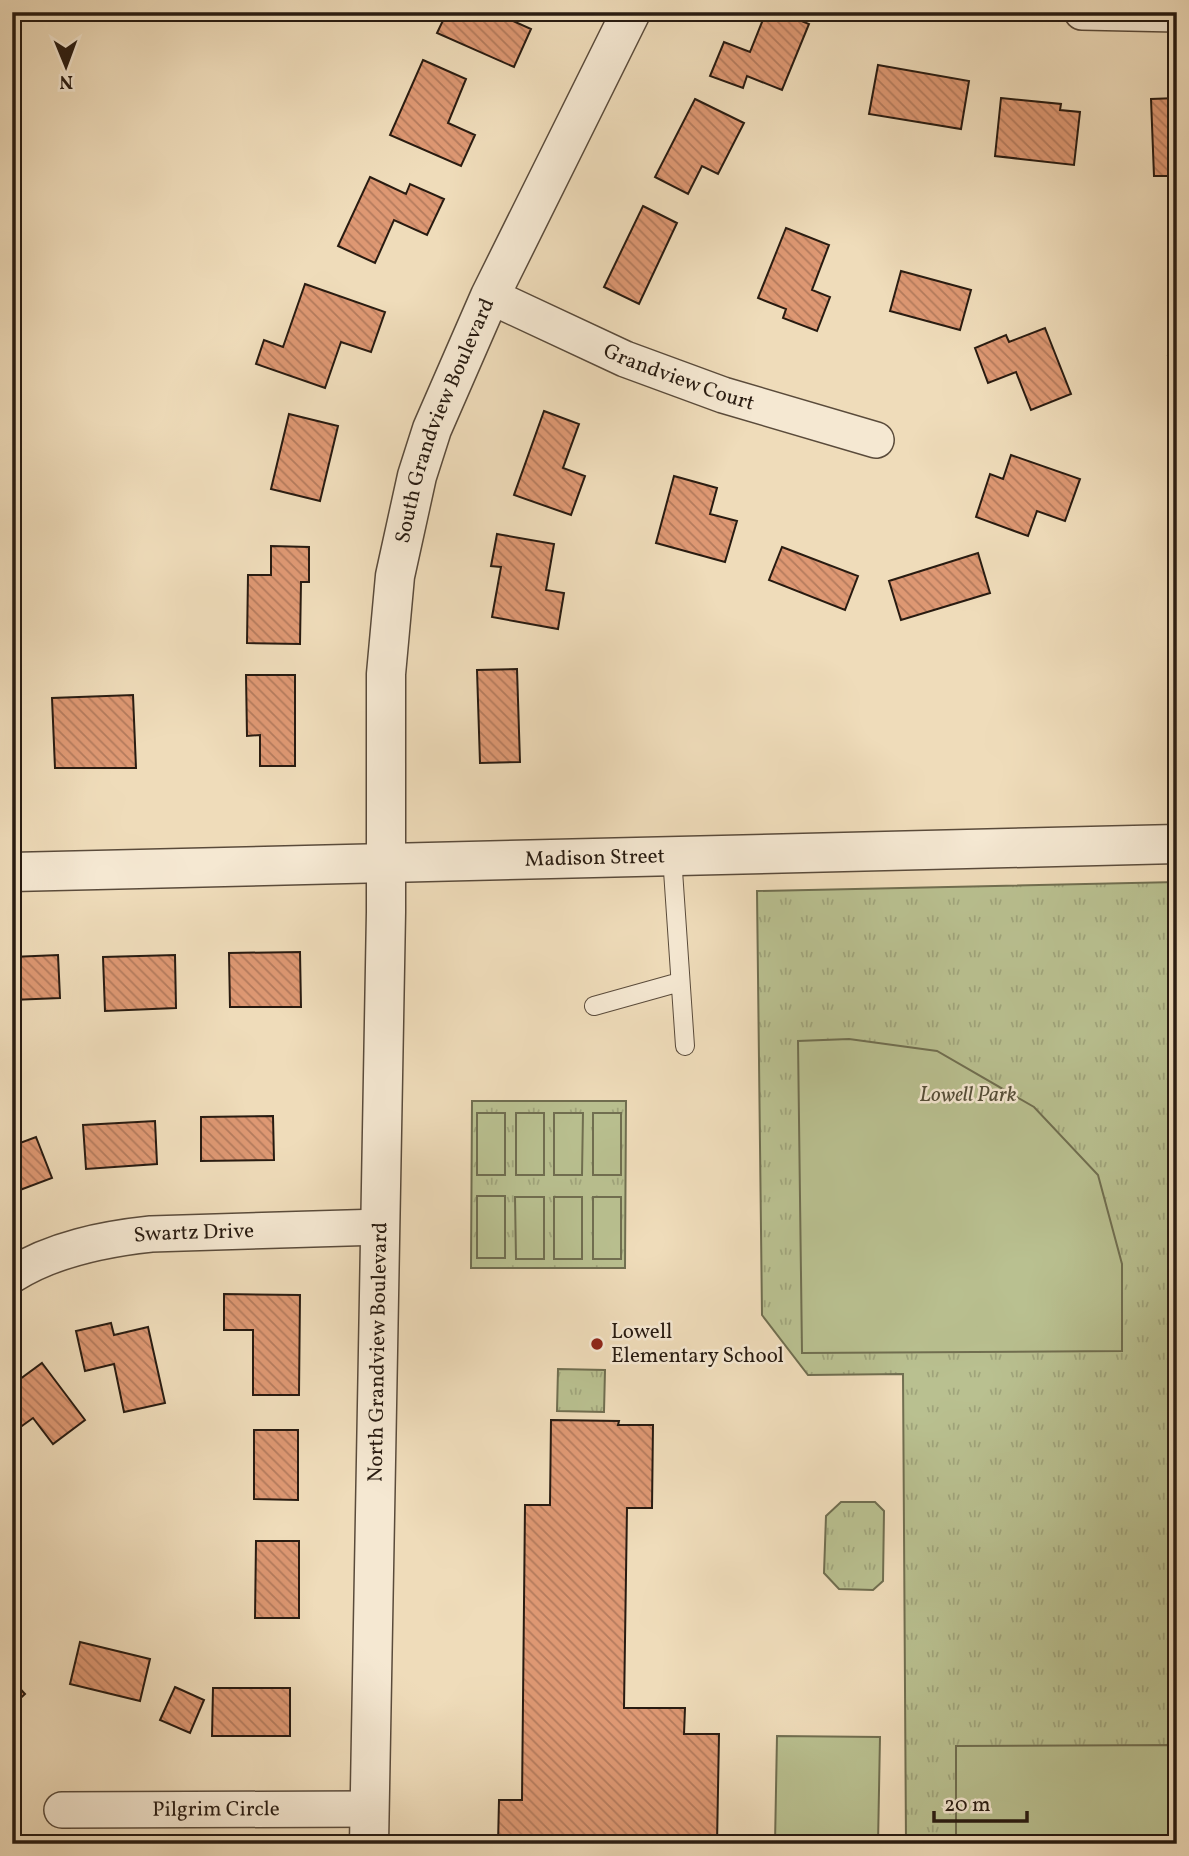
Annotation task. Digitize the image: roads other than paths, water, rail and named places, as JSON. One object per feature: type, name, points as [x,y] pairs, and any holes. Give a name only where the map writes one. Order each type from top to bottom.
[{"type":"street","name":"South Grandview Boulevard","points":[[386,862],[386,674],[395,576],[416,476],[432,429],[491,296],[631,12]]},
{"type":"street","points":[[1082,12],[1177,14]]},
{"type":"street","name":"Grandview Court","points":[[491,296],[625,359],[710,391],[876,440]]},
{"type":"street","name":"Madison Street","points":[[12,872],[1177,844]]},
{"type":"street","name":"North Grandview Boulevard","points":[[370,1826],[386,862]]},
{"type":"street","name":"Swartz Drive","points":[[12,1275],[66,1251],[116,1238],[151,1234],[381,1227]]},
{"type":"street","name":"Pilgrim Circle","points":[[62,1810],[370,1826]]},
{"type":"lane","points":[[672,856],[685,1046]]},
{"type":"lane","points":[[594,1006],[680,982]]},
{"type":"place","name":"Lowell Elementary School","points":[[597,1344]]},
{"type":"park label","name":"Lowell Park","points":[[968,1095]]}]
